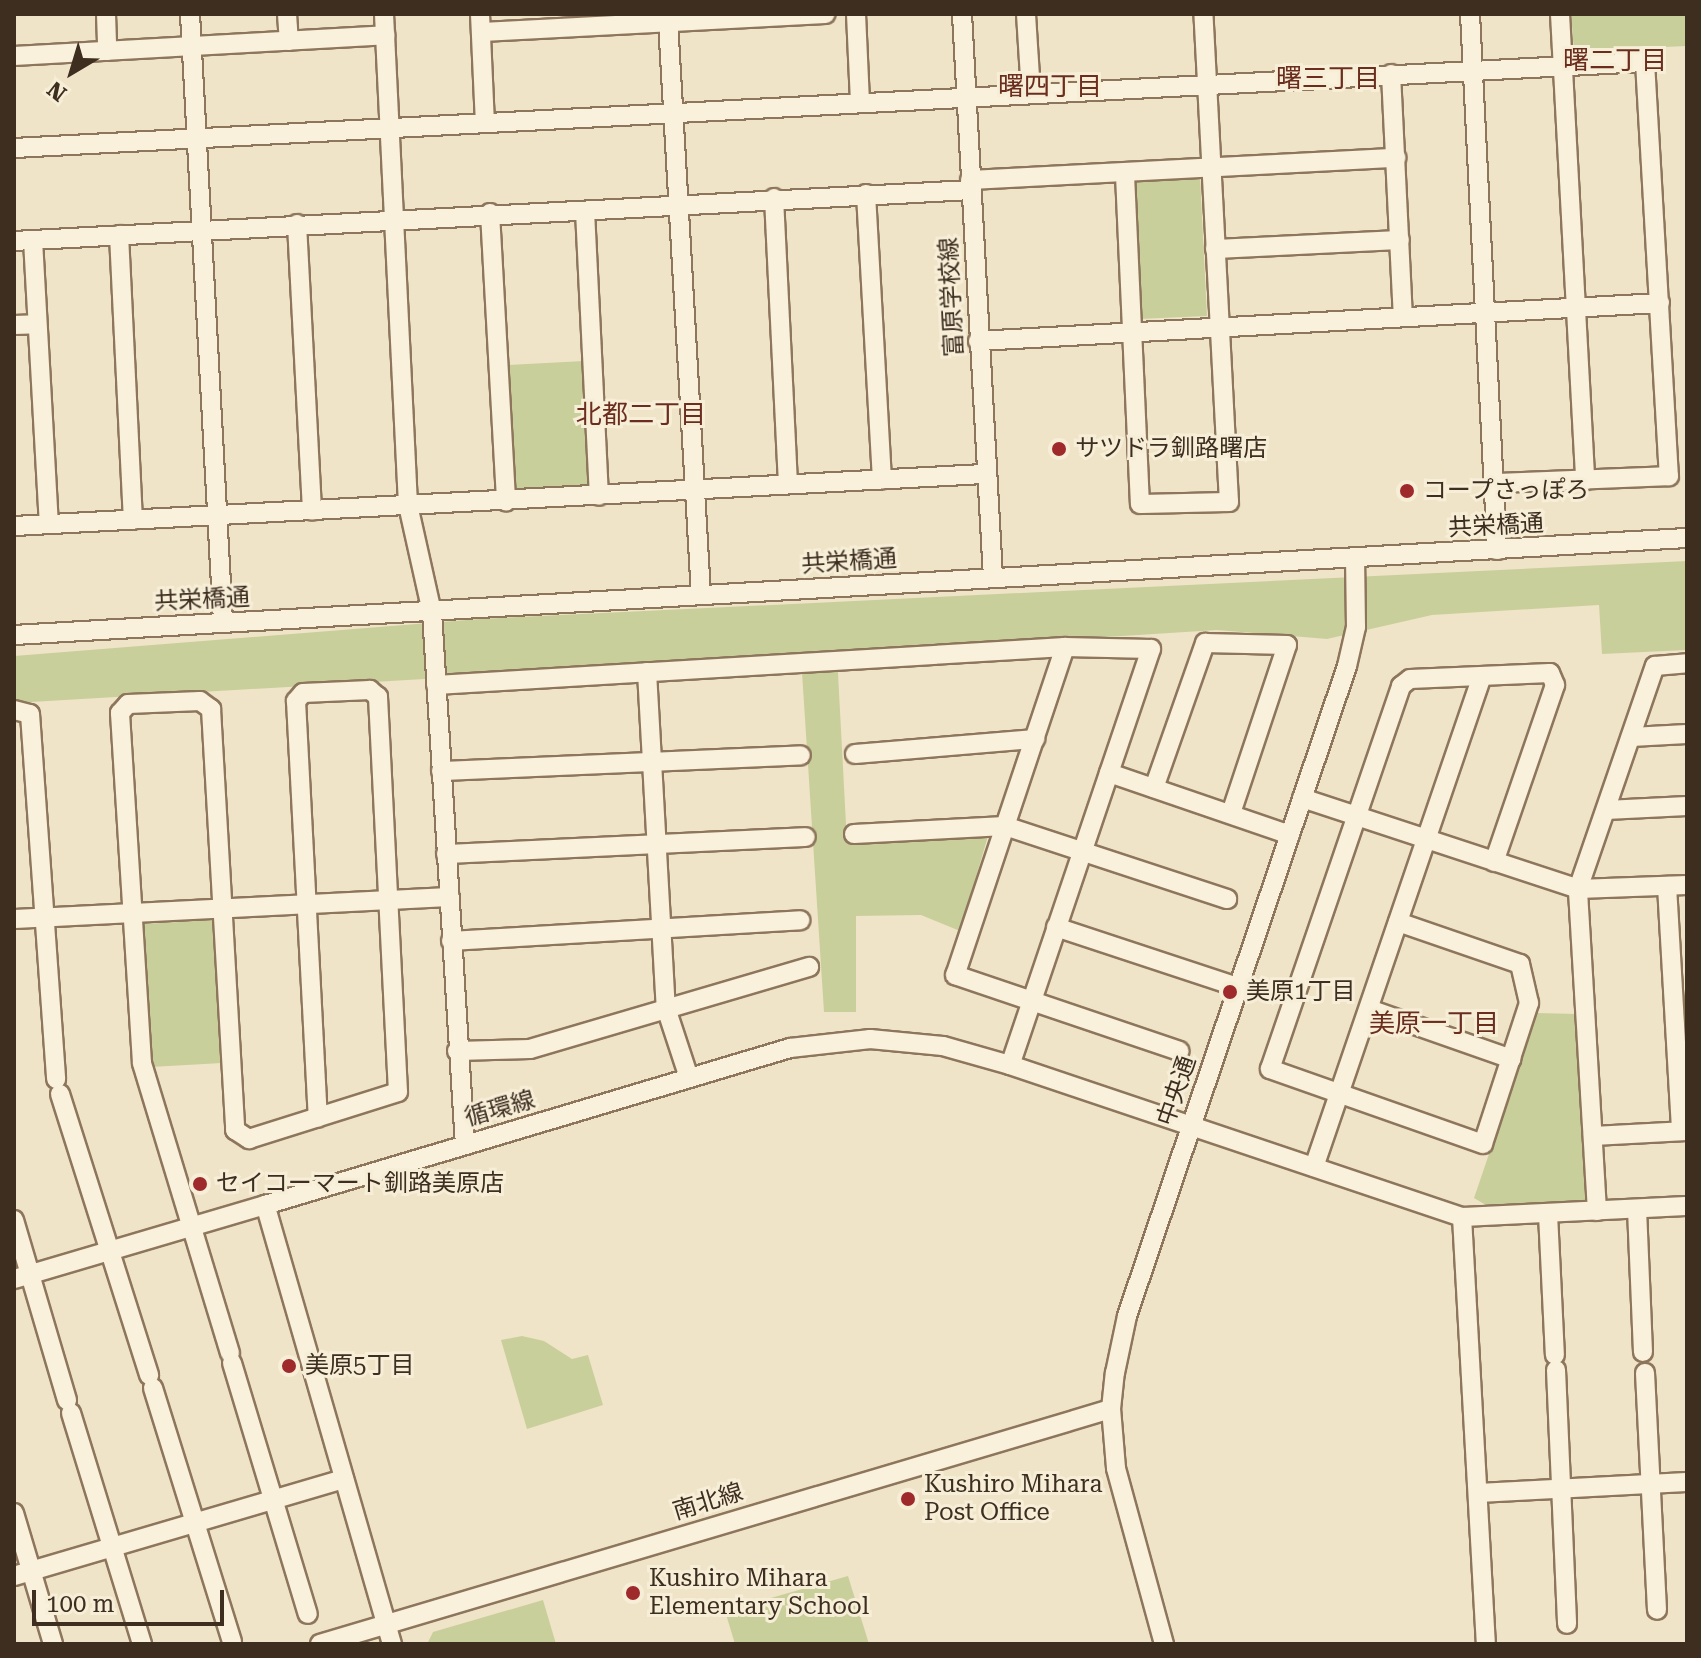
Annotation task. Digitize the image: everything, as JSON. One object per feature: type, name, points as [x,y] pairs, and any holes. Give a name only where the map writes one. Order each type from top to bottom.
[{"type":"street","points":[[106,14],[107,51]]},
{"type":"street","points":[[190,14],[223,622]]},
{"type":"street","points":[[287,14],[289,41]]},
{"type":"street","points":[[384,14],[408,505],[432,612],[465,1145]]},
{"type":"street","points":[[485,123],[481,23],[668,21],[826,14]]},
{"type":"street","points":[[856,14],[860,102]]},
{"type":"street","name":"富原学校線","points":[[962,14],[993,577]]},
{"type":"street","points":[[1026,14],[1031,94]]},
{"type":"street","points":[[1125,175],[1140,504],[1229,502],[1203,14]]},
{"type":"street","points":[[1470,14],[1497,550]]},
{"type":"street","points":[[1560,14],[1585,480]]},
{"type":"street","points":[[668,21],[701,595]]},
{"type":"street","points":[[14,56],[385,35]]},
{"type":"street","points":[[14,148],[1645,62],[1669,476],[1494,483]]},
{"type":"street","points":[[1391,74],[1403,317]]},
{"type":"street","points":[[49,524],[37,324],[24,241],[395,218],[585,211],[1396,158]]},
{"type":"street","points":[[866,194],[882,480]]},
{"type":"street","points":[[774,198],[788,483]]},
{"type":"street","points":[[585,211],[599,496]]},
{"type":"street","points":[[490,213],[506,502]]},
{"type":"street","points":[[297,224],[312,511]]},
{"type":"street","points":[[119,235],[133,520]]},
{"type":"street","points":[[1215,249],[1400,240]]},
{"type":"street","points":[[978,341],[1131,330],[1660,303]]},
{"type":"street","points":[[14,325],[37,324]]},
{"type":"street","points":[[14,526],[985,474]]},
{"type":"street","name":"共栄橋通","points":[[14,635],[1687,538]]},
{"type":"street","name":"中央通","points":[[1164,1644],[1119,1483],[1111,1409],[1127,1316],[1290,835],[1356,627],[1355,559]]},
{"type":"street","points":[[1154,788],[1205,643],[1287,645],[1231,813]]},
{"type":"street","points":[[436,685],[1065,647],[1151,649],[1010,1065]]},
{"type":"street","points":[[1065,647],[955,975],[1179,1051]]},
{"type":"street","points":[[1597,1211],[1578,889],[1655,666],[1687,663]]},
{"type":"street","points":[[647,672],[666,1008],[689,1078]]},
{"type":"street","points":[[1398,922],[1520,964],[1529,1003],[1483,1144],[1270,1069],[1401,686],[1410,679],[1550,673],[1555,685],[1494,862]]},
{"type":"street","points":[[1314,1167],[1482,676]]},
{"type":"street","points":[[308,1614],[142,1063],[120,713],[128,704],[200,701],[211,709],[235,1130],[249,1139],[398,1092],[378,697],[370,690],[303,693],[296,701],[318,1117]]},
{"type":"street","points":[[14,710],[30,714],[58,1087],[113,1250],[232,1642]]},
{"type":"street","points":[[1631,737],[1687,734]]},
{"type":"street","points":[[855,754],[1035,739]]},
{"type":"street","points":[[441,771],[801,755]]},
{"type":"street","points":[[1109,773],[1290,835]]},
{"type":"street","points":[[1302,798],[1578,889],[1687,885]]},
{"type":"street","points":[[1606,810],[1687,806]]},
{"type":"street","points":[[854,834],[1005,826],[1227,899]]},
{"type":"street","points":[[446,854],[806,837]]},
{"type":"street","points":[[1593,1136],[1684,1131],[1667,886]]},
{"type":"street","points":[[14,919],[449,897]]},
{"type":"street","points":[[451,941],[800,920]]},
{"type":"street","points":[[1056,927],[1237,987]]},
{"type":"street","points":[[457,1051],[530,1049],[809,967]]},
{"type":"street","points":[[1369,1009],[1512,1059]]},
{"type":"street","name":"循環線","points":[[22,1277],[790,1048],[870,1039],[943,1046],[1010,1065],[1462,1217]]},
{"type":"street","points":[[265,1205],[392,1644]]},
{"type":"street","points":[[1486,1644],[1462,1217],[1687,1206]]},
{"type":"street","points":[[1637,1209],[1643,1352]]},
{"type":"street","points":[[1548,1214],[1567,1624]]},
{"type":"street","points":[[14,1220],[22,1277],[69,1407],[142,1644]]},
{"type":"street","points":[[1645,1373],[1657,1610]]},
{"type":"street","name":"南北線","points":[[320,1644],[1111,1409]]},
{"type":"street","points":[[23,1573],[273,1497],[344,1479]]},
{"type":"street","points":[[1478,1493],[1687,1482]]},
{"type":"street","points":[[14,1513],[23,1573],[53,1644]]},
{"type":"green space","points":[[1571,14],[1687,14],[1687,46],[1574,51]]},
{"type":"green space","points":[[1200,177],[1207,316],[1139,319],[1132,180]]},
{"type":"green space","points":[[584,361],[592,486],[515,491],[507,365]]},
{"type":"green space","points":[[1687,561],[1687,650],[1602,654],[1599,605],[1432,615],[1327,639],[1217,630],[837,654],[847,843],[988,836],[960,931],[921,915],[856,916],[856,1012],[824,1012],[801,657],[14,703],[14,656],[479,619]]},
{"type":"green space","points":[[214,920],[222,1063],[151,1067],[143,924]]},
{"type":"green space","points":[[1537,1013],[1577,1014],[1590,1203],[1491,1208],[1474,1198]]},
{"type":"green space","points":[[522,1336],[544,1341],[572,1359],[588,1355],[603,1405],[527,1429],[501,1340]]},
{"type":"green space","points":[[848,1576],[869,1644],[735,1644],[725,1611]]},
{"type":"green space","points":[[543,1600],[556,1644],[427,1644],[433,1632]]},
{"type":"place","name":"サツドラ釧路曙店","points":[[1059,449]]},
{"type":"place","name":"コープさっぽろ","points":[[1407,491]]},
{"type":"place","name":"美原1丁目","points":[[1230,992]]},
{"type":"place","name":"セイコーマート釧路美原店","points":[[200,1184]]},
{"type":"place","name":"美原5丁目","points":[[289,1366]]},
{"type":"place","name":"Kushiro Mihara Post Office","points":[[908,1499]]},
{"type":"place","name":"Kushiro Mihara Elementary School","points":[[633,1593]]},
{"type":"district","name":"曙二丁目","points":[[1615,61]]},
{"type":"district","name":"曙三丁目","points":[[1328,79]]},
{"type":"district","name":"曙四丁目","points":[[1050,87]]},
{"type":"district","name":"北都二丁目","points":[[641,415]]},
{"type":"district","name":"美原一丁目","points":[[1434,1024]]}]
